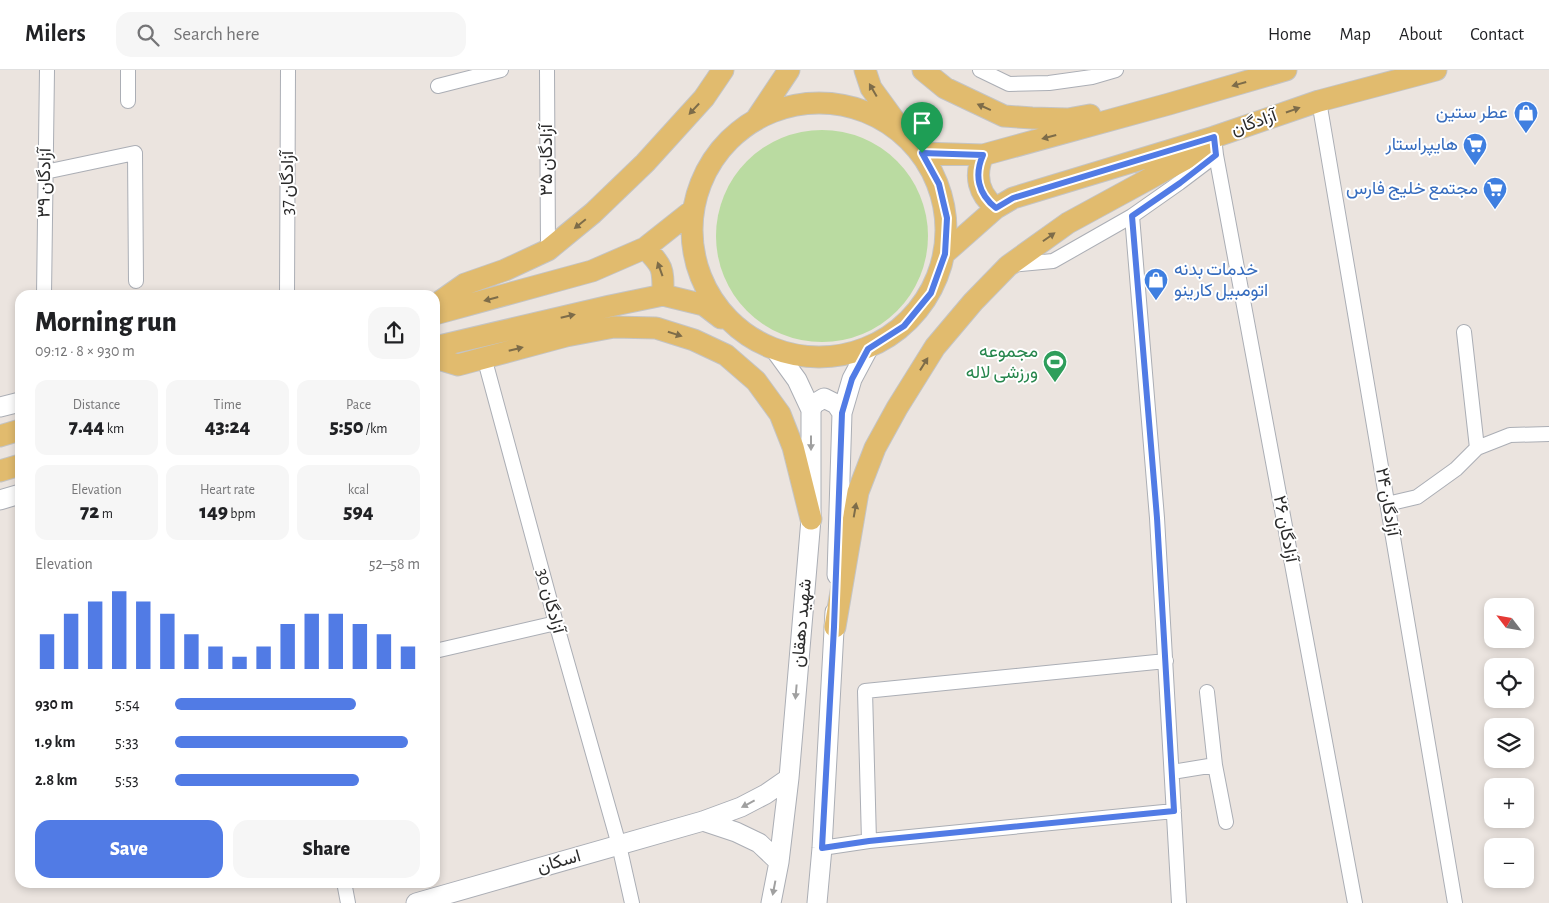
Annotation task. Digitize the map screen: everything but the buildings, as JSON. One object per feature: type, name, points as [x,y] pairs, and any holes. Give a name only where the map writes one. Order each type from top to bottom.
[{"type":"main road","points":[[440,302],[466,284],[505,270],[548,250],[593,213],[645,163],[704,98],[723,70]]},
{"type":"main road","points":[[743,334],[718,309],[700,279],[692,245],[693,210],[705,173],[727,142],[757,118],[789,70]]},
{"type":"main road","points":[[440,346],[663,295],[704,305],[743,334],[776,351],[806,358],[838,357],[868,349],[904,326],[931,293],[945,254],[947,218],[939,184],[922,153],[871,88],[865,70]]},
{"type":"main road","points":[[923,70],[945,88],[1004,116],[1068,118],[1169,104]]},
{"type":"main road","points":[[922,153],[983,155],[1286,70]]},
{"type":"main road","name":"آزادگان","points":[[945,254],[996,208],[1013,198],[1215,146],[1319,102],[1436,70]]},
{"type":"main road","points":[[757,118],[793,105],[825,102],[857,107],[886,121],[906,135]]},
{"type":"main road","points":[[834,627],[858,492],[876,448],[897,408],[935,347],[973,302],[1008,266],[1068,224],[1191,156],[1215,146]]},
{"type":"main road","points":[[983,155],[978,170],[979,185],[985,198],[996,208]]},
{"type":"main road","points":[[440,313],[592,271],[645,248],[693,210]]},
{"type":"main road","points":[[645,248],[657,259],[663,271],[663,295]]},
{"type":"main road","points":[[440,370],[566,336],[614,327],[656,328],[694,340],[726,355],[756,381],[780,414],[793,447],[811,519]]},
{"type":"main road","name":"شهید دهقان","points":[[817,903],[822,848],[834,627],[842,413],[852,379],[868,349]]},
{"type":"main road","name":"شهید دهقان","points":[[771,903],[779,862],[789,778],[811,519],[811,410],[797,380],[776,351]]},
{"type":"main road","points":[[440,360],[458,365]]},
{"type":"main road","points":[[811,410],[814,404],[824,398],[836,404],[842,413]]},
{"type":"main road","points":[[0,407],[15,403]]},
{"type":"main road","points":[[0,436],[15,432]]},
{"type":"main road","points":[[0,471],[15,466]]},
{"type":"main road","points":[[0,500],[15,496]]},
{"type":"main road","name":"اسکان","points":[[416,903],[703,822],[741,808],[789,778]]},
{"type":"main road","points":[[703,822],[736,832],[759,843],[779,862]]},
{"type":"street","name":"آزادگان ۳۹","points":[[44,290],[47,70]]},
{"type":"street","points":[[128,70],[128,101]]},
{"type":"street","name":"آزادگان 37","points":[[287,290],[288,70]]},
{"type":"street","points":[[438,86],[501,70]]},
{"type":"street","name":"آزادگان ۳۵","points":[[546,70],[548,250]]},
{"type":"street","points":[[980,70],[1009,84],[1049,83],[1092,73],[1116,70]]},
{"type":"street","name":"۲۴ آزادگان","points":[[1319,102],[1455,903]]},
{"type":"street","points":[[1008,266],[1053,261],[1132,216],[1180,183],[1215,146]]},
{"type":"street","name":"۲۶ آزادگان","points":[[1215,146],[1355,903]]},
{"type":"street","points":[[45,172],[135,152],[136,281]]},
{"type":"street","points":[[1132,216],[1157,518],[1179,903]]},
{"type":"street","points":[[1464,332],[1478,448]]},
{"type":"street","name":"آزادگان 30","points":[[484,357],[556,623],[619,845],[632,903]]},
{"type":"street","points":[[1387,504],[1417,496],[1456,468],[1478,448],[1510,435],[1549,434]]},
{"type":"street","points":[[440,650],[556,623]]},
{"type":"street","points":[[869,841],[865,691],[1166,662]]},
{"type":"street","points":[[1207,692],[1215,765],[1226,822]]},
{"type":"street","points":[[1172,772],[1215,765]]},
{"type":"street","points":[[822,848],[869,841],[1174,811]]},
{"type":"street","points":[[345,888],[348,903]]},
{"type":"green space","points":[[812,130],[832,130],[853,134],[872,142],[897,161],[910,177],[920,195],[926,215],[928,236],[926,257],[920,277],[910,295],[897,311],[872,330],[853,338],[832,342],[812,342],[791,338],[772,330],[755,318],[740,303],[728,286],[720,267],[716,246],[716,226],[720,205],[728,186],[740,169],[755,154],[772,142],[791,134]]},
{"type":"place","name":"عطر ستین","points":[[1526,134]]},
{"type":"place","name":"هایپراستار","points":[[1475,166]]},
{"type":"place","name":"مجتمع خلیج فارس","points":[[1495,210]]},
{"type":"place","name":"خدمات بدنه اتومبیل کارینو","points":[[1156,301]]},
{"type":"place","name":"مجموعه ورزشی لاله","points":[[1055,383]]},
{"type":"route","points":[[1214,137],[1216,155],[1180,183],[1132,216],[1157,518],[1174,811],[869,841],[822,848],[834,627],[842,413],[852,379],[868,349],[904,326],[931,293],[945,254],[947,218],[939,184],[922,153],[983,155],[978,170],[979,185],[985,198],[996,208],[1013,198],[1214,137]]}]
